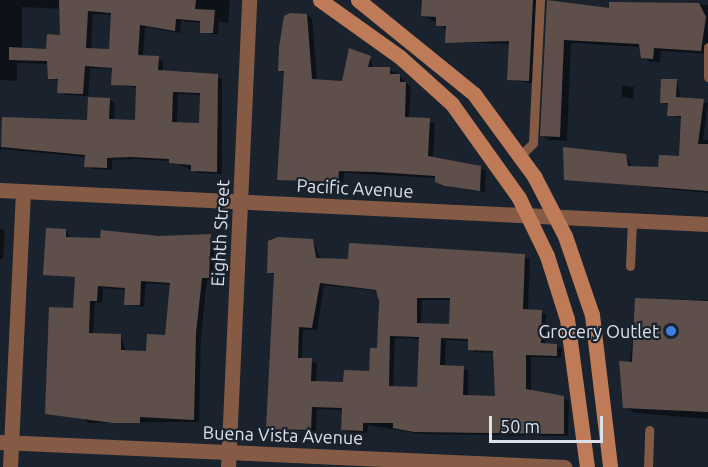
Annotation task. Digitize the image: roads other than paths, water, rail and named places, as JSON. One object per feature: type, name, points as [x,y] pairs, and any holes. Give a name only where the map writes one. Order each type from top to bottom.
[{"type":"main road","points":[[320,0],[400,57],[452,104],[498,162],[528,216],[567,319],[586,467]]},
{"type":"main road","points":[[358,0],[474,94],[521,155],[556,218],[592,315],[610,467]]},
{"type":"street","name":"Eighth Street","points":[[228,460],[249,0]]},
{"type":"street","name":"Pacific Avenue","points":[[0,190],[708,224]]},
{"type":"street","points":[[10,467],[6,442],[23,191]]},
{"type":"street","name":"Buena Vista Avenue","points":[[6,442],[228,460],[564,467]]},
{"type":"lane","points":[[521,155],[533,143],[540,0]]},
{"type":"lane","points":[[708,47],[708,77]]},
{"type":"lane","points":[[630,266],[632,221]]},
{"type":"lane","points":[[648,467],[649,430]]},
{"type":"place","name":"Grocery Outlet","points":[[671,331]]}]
